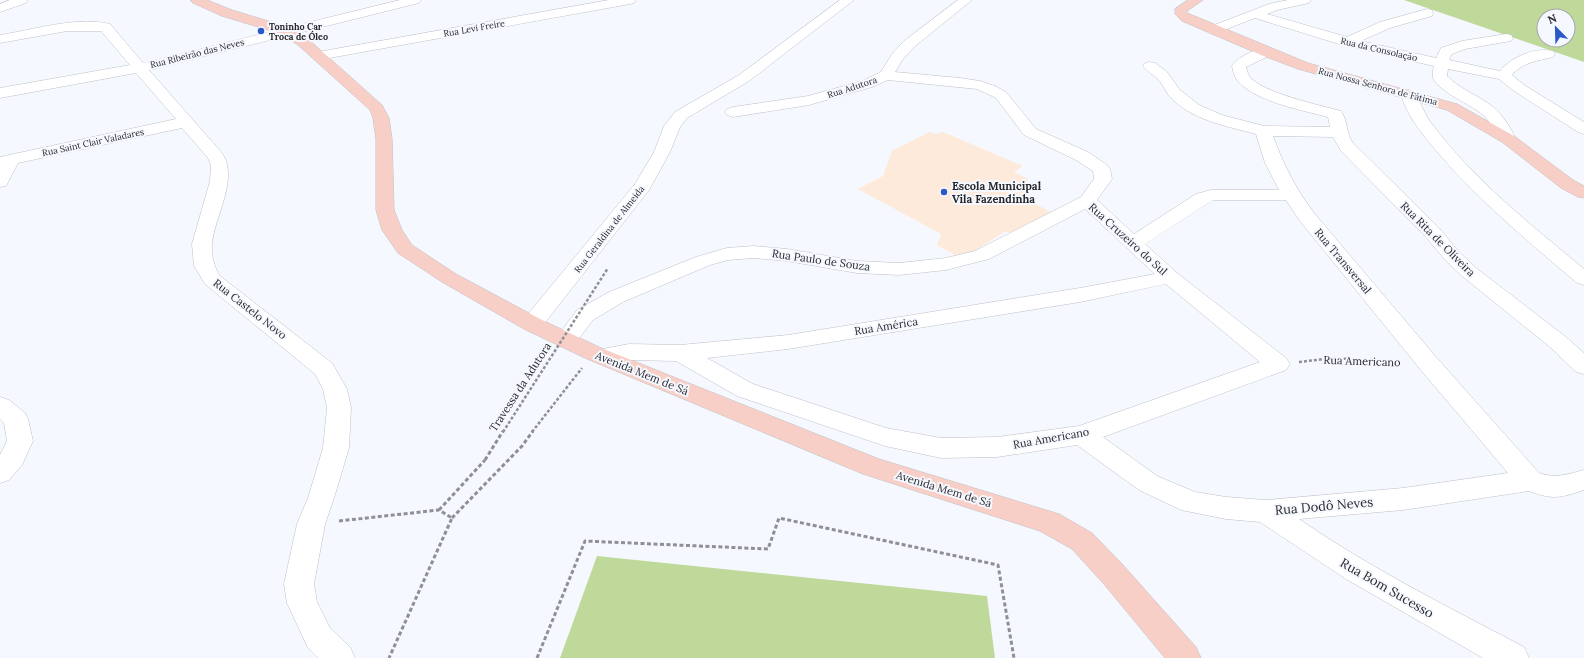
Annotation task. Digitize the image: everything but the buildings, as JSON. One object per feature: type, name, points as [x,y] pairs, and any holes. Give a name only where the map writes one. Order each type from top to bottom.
[{"type":"street","points":[[0,8],[22,0]]},
{"type":"street","name":"Avenida Mem de Sá","points":[[197,0],[228,13],[286,31],[303,42],[377,108],[381,118],[384,139],[385,210],[392,230],[405,249],[448,278],[532,324],[597,355],[872,467],[1049,522],[1082,541],[1113,574],[1185,658]]},
{"type":"street","name":"Rua Ribeirão das Neves","points":[[0,93],[139,68],[415,0]]},
{"type":"street","name":"Rua Levi Freire","points":[[318,56],[630,0]]},
{"type":"street","name":"Rua Geraldina de Almeida","points":[[532,324],[643,186],[662,152],[672,126],[681,115],[744,78],[848,0]]},
{"type":"street","name":"Rua Adutora","points":[[733,112],[809,100],[866,84],[886,75],[897,57],[909,44],[944,15],[966,0]]},
{"type":"street","name":"Rua Nossa Senhora de Fátima","points":[[1197,0],[1181,9],[1181,14],[1214,30],[1303,66],[1410,94],[1452,107],[1508,139],[1567,184],[1584,193]]},
{"type":"street","points":[[1214,30],[1273,7],[1305,0]]},
{"type":"street","points":[[1347,42],[1385,25],[1427,13]]},
{"type":"street","name":"Rua da Consolação","points":[[1255,14],[1283,24],[1347,42],[1441,64],[1504,76]]},
{"type":"street","name":"Rua Castelo Novo","points":[[0,39],[67,28],[88,26],[105,27],[216,157],[220,166],[219,181],[202,244],[204,266],[212,280],[324,369],[335,389],[339,408],[336,448],[321,498],[311,524],[299,584],[302,603],[319,638],[339,658]]},
{"type":"street","points":[[1506,38],[1462,45],[1446,51],[1441,64],[1440,77],[1450,87],[1488,110],[1500,122],[1508,139]]},
{"type":"street","points":[[1266,52],[1245,61],[1239,66],[1242,78],[1257,89],[1340,118]]},
{"type":"street","points":[[1548,54],[1532,56],[1518,61],[1510,67],[1504,76],[1519,88],[1584,129]]},
{"type":"street","points":[[1150,66],[1162,76],[1174,93],[1194,108],[1216,118],[1263,131],[1340,118]]},
{"type":"street","name":"Rua Cruzeiro do Sul","points":[[886,75],[980,85],[1001,94],[1017,117],[1030,132],[1082,156],[1101,169],[1103,179],[1087,201],[1170,277],[1278,364]]},
{"type":"street","points":[[1410,94],[1418,116],[1457,165],[1502,211],[1584,279]]},
{"type":"street","name":"Rua Rita de Oliveira","points":[[1340,118],[1342,140],[1347,147],[1432,232],[1458,262],[1510,306],[1572,354],[1584,366]]},
{"type":"street","name":"Rua Saint Clair Valadares","points":[[6,161],[186,122]]},
{"type":"street","name":"Rua Transversal","points":[[1263,131],[1274,163],[1291,195],[1307,217],[1428,363],[1530,480]]},
{"type":"street","points":[[0,182],[6,161]]},
{"type":"street","points":[[1134,243],[1202,198],[1211,195],[1291,195]]},
{"type":"street","name":"Rua Paulo de Souza","points":[[566,340],[585,315],[616,297],[703,261],[727,254],[754,252],[787,255],[857,267],[899,269],[946,264],[982,255],[1087,201]]},
{"type":"street","name":"Rua América","points":[[597,355],[629,352],[680,353],[788,342],[1080,295],[1170,277]]},
{"type":"street","name":"Rua Americano","points":[[680,353],[751,392],[886,437],[941,448],[997,447],[1081,435],[1278,364]]},
{"type":"street","points":[[0,406],[16,419],[20,441],[13,458],[0,473]]},
{"type":"street","name":"Rua Dodô Neves","points":[[1081,435],[1116,458],[1148,483],[1191,502],[1226,508],[1266,511],[1403,499],[1530,480],[1546,486],[1560,487],[1584,480]]},
{"type":"street","name":"Rua Bom Sucesso","points":[[1266,511],[1297,534],[1357,572],[1513,658]]},
{"type":"path","name":"Travessa da Adutora","points":[[439,510],[485,460],[608,268]]},
{"type":"path","points":[[389,658],[452,518],[522,446],[597,355]]},
{"type":"path","name":"Rua Americano","points":[[1278,364],[1333,358],[1428,363]]},
{"type":"path","points":[[311,524],[439,510],[452,518]]},
{"type":"path","points":[[537,658],[584,541],[768,549],[780,518],[998,565],[1014,658]]},
{"type":"shaded area","name":"Escola Municipal Vila Fazendinha","points":[[929,132],[936,134],[943,132],[1023,166],[1014,172],[1027,178],[1028,185],[1020,196],[1053,213],[1020,232],[1004,232],[962,259],[937,245],[941,234],[858,189],[883,176],[892,151]]},
{"type":"green space","points":[[1404,0],[1584,0],[1584,62],[1543,48],[1576,48],[1576,8],[1536,8],[1536,45]]},
{"type":"green space","points":[[597,556],[987,596],[995,658],[560,658]]},
{"type":"place","name":"Toninho Car Troca de Óleo","points":[[261,31]]},
{"type":"place","name":"Escola Municipal Vila Fazendinha","points":[[944,192]]}]
